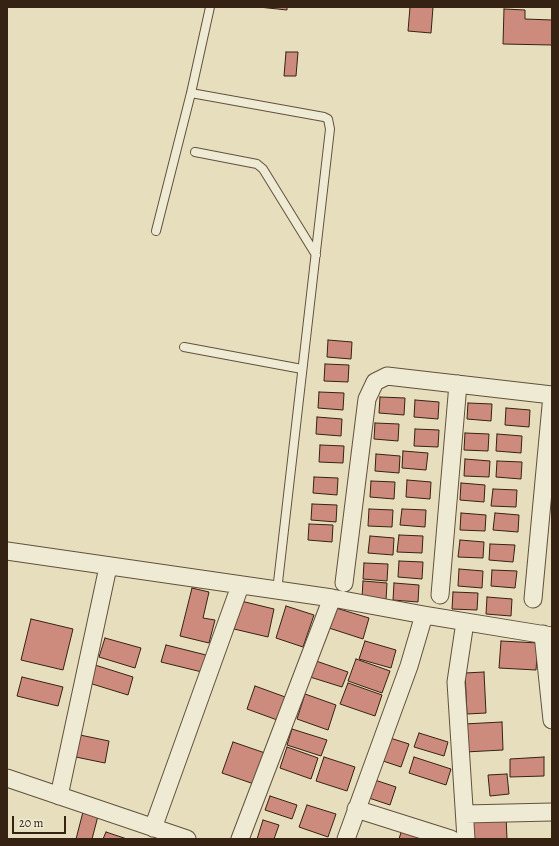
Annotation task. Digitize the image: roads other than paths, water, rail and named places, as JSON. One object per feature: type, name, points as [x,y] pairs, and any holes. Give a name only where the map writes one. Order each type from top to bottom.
[{"type":"street","points":[[344,583],[367,399],[375,382],[387,376],[552,395],[533,599]]},
{"type":"street","points":[[440,595],[458,384]]},
{"type":"street","points":[[7,551],[108,567],[332,598],[424,615],[548,635],[552,720]]},
{"type":"street","points":[[59,796],[108,567]]},
{"type":"street","points":[[153,828],[240,586]]},
{"type":"street","points":[[240,839],[332,598]]},
{"type":"street","points":[[346,839],[409,666],[424,615]]},
{"type":"street","points":[[465,622],[456,682],[466,839]]},
{"type":"street","points":[[7,778],[186,839]]},
{"type":"street","points":[[356,809],[452,839]]},
{"type":"street","points":[[465,814],[552,812]]},
{"type":"lane","points":[[156,231],[191,93],[210,7]]},
{"type":"lane","points":[[191,93],[324,116],[328,119],[330,129],[277,591]]},
{"type":"lane","points":[[195,152],[257,164],[263,169],[316,255]]},
{"type":"lane","points":[[184,347],[302,369]]}]
